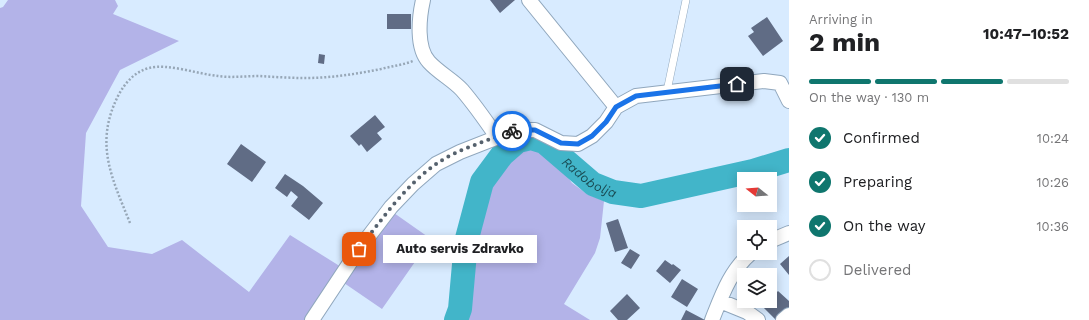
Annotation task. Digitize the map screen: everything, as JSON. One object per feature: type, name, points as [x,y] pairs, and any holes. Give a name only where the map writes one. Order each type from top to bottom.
[{"type":"street","points":[[422,0],[419,18],[421,47],[428,61],[461,89],[481,113],[497,137]]},
{"type":"street","points":[[529,0],[616,107]]},
{"type":"street","points":[[312,320],[359,249],[391,207],[413,184],[436,164],[460,152],[516,130],[535,130],[561,143],[578,144],[592,136],[606,122],[616,107],[636,96],[667,91],[764,81],[785,82],[789,101]]},
{"type":"street","points":[[777,238],[789,233]]},
{"type":"street","points":[[712,320],[730,277],[743,260]]},
{"type":"street","points":[[720,301],[747,312],[758,320]]},
{"type":"street","points":[[783,320],[789,315]]},
{"type":"lane","points":[[667,91],[686,0]]},
{"type":"path","points":[[130,224],[111,177],[106,152],[106,135],[114,104],[130,78],[138,73],[149,68],[172,68],[219,76],[306,78],[356,74],[405,64],[425,55]]},
{"type":"shaded area","points":[[8,0],[115,0],[118,6],[113,14],[179,41],[120,70],[86,133],[81,206],[108,247],[152,254],[182,240],[249,292],[290,235],[346,270],[312,320],[0,320],[0,8],[3,7]]},
{"type":"shaded area","points":[[526,145],[536,146],[557,162],[572,183],[587,194],[604,201],[600,238],[595,253],[564,304],[590,320],[463,320],[468,265],[473,236],[483,204],[493,185],[519,150]]},
{"type":"shaded area","points":[[394,213],[431,239],[382,309],[344,283]]},
{"type":"building","points":[[490,0],[515,0],[500,13]]},
{"type":"building","points":[[387,14],[411,14],[411,29],[387,29]]},
{"type":"building","points":[[767,17],[783,41],[763,56],[748,36],[754,32],[751,28]]},
{"type":"building","points":[[319,54],[325,55],[324,64],[318,63]]},
{"type":"building","points":[[375,115],[385,127],[377,133],[382,139],[367,152],[361,144],[359,146],[350,136]]},
{"type":"building","points":[[241,144],[266,162],[252,182],[227,164]]},
{"type":"building","points":[[285,174],[303,186],[323,203],[309,220],[291,206],[298,197],[291,191],[287,197],[275,188]]},
{"type":"building","points":[[618,219],[628,248],[615,252],[606,223]]},
{"type":"building","points":[[630,249],[640,255],[631,269],[621,263]]},
{"type":"building","points":[[789,256],[789,275],[780,264]]},
{"type":"building","points":[[665,260],[681,270],[670,283],[656,271]]},
{"type":"building","points":[[682,279],[698,289],[687,307],[671,297]]},
{"type":"building","points":[[778,291],[789,301],[789,309],[776,320],[764,308],[777,308]]},
{"type":"building","points":[[627,294],[640,308],[627,320],[618,320],[610,311]]},
{"type":"building","points":[[686,310],[705,320],[681,320]]},
{"type":"waterway","name":"Radobolja","points":[[456,320],[460,309],[466,242],[482,182],[502,155],[518,141],[531,138],[544,142],[593,184],[613,192],[641,196],[753,171],[789,160]]},
{"type":"way so far","points":[[359,249],[391,207],[413,184],[436,164],[460,152],[512,131]]},
{"type":"place","name":"Auto servis Zdravko","points":[[359,249]]},
{"type":"route","points":[[512,131],[535,130],[561,143],[578,144],[592,136],[606,122],[616,107],[636,96],[667,91],[737,84]]}]
